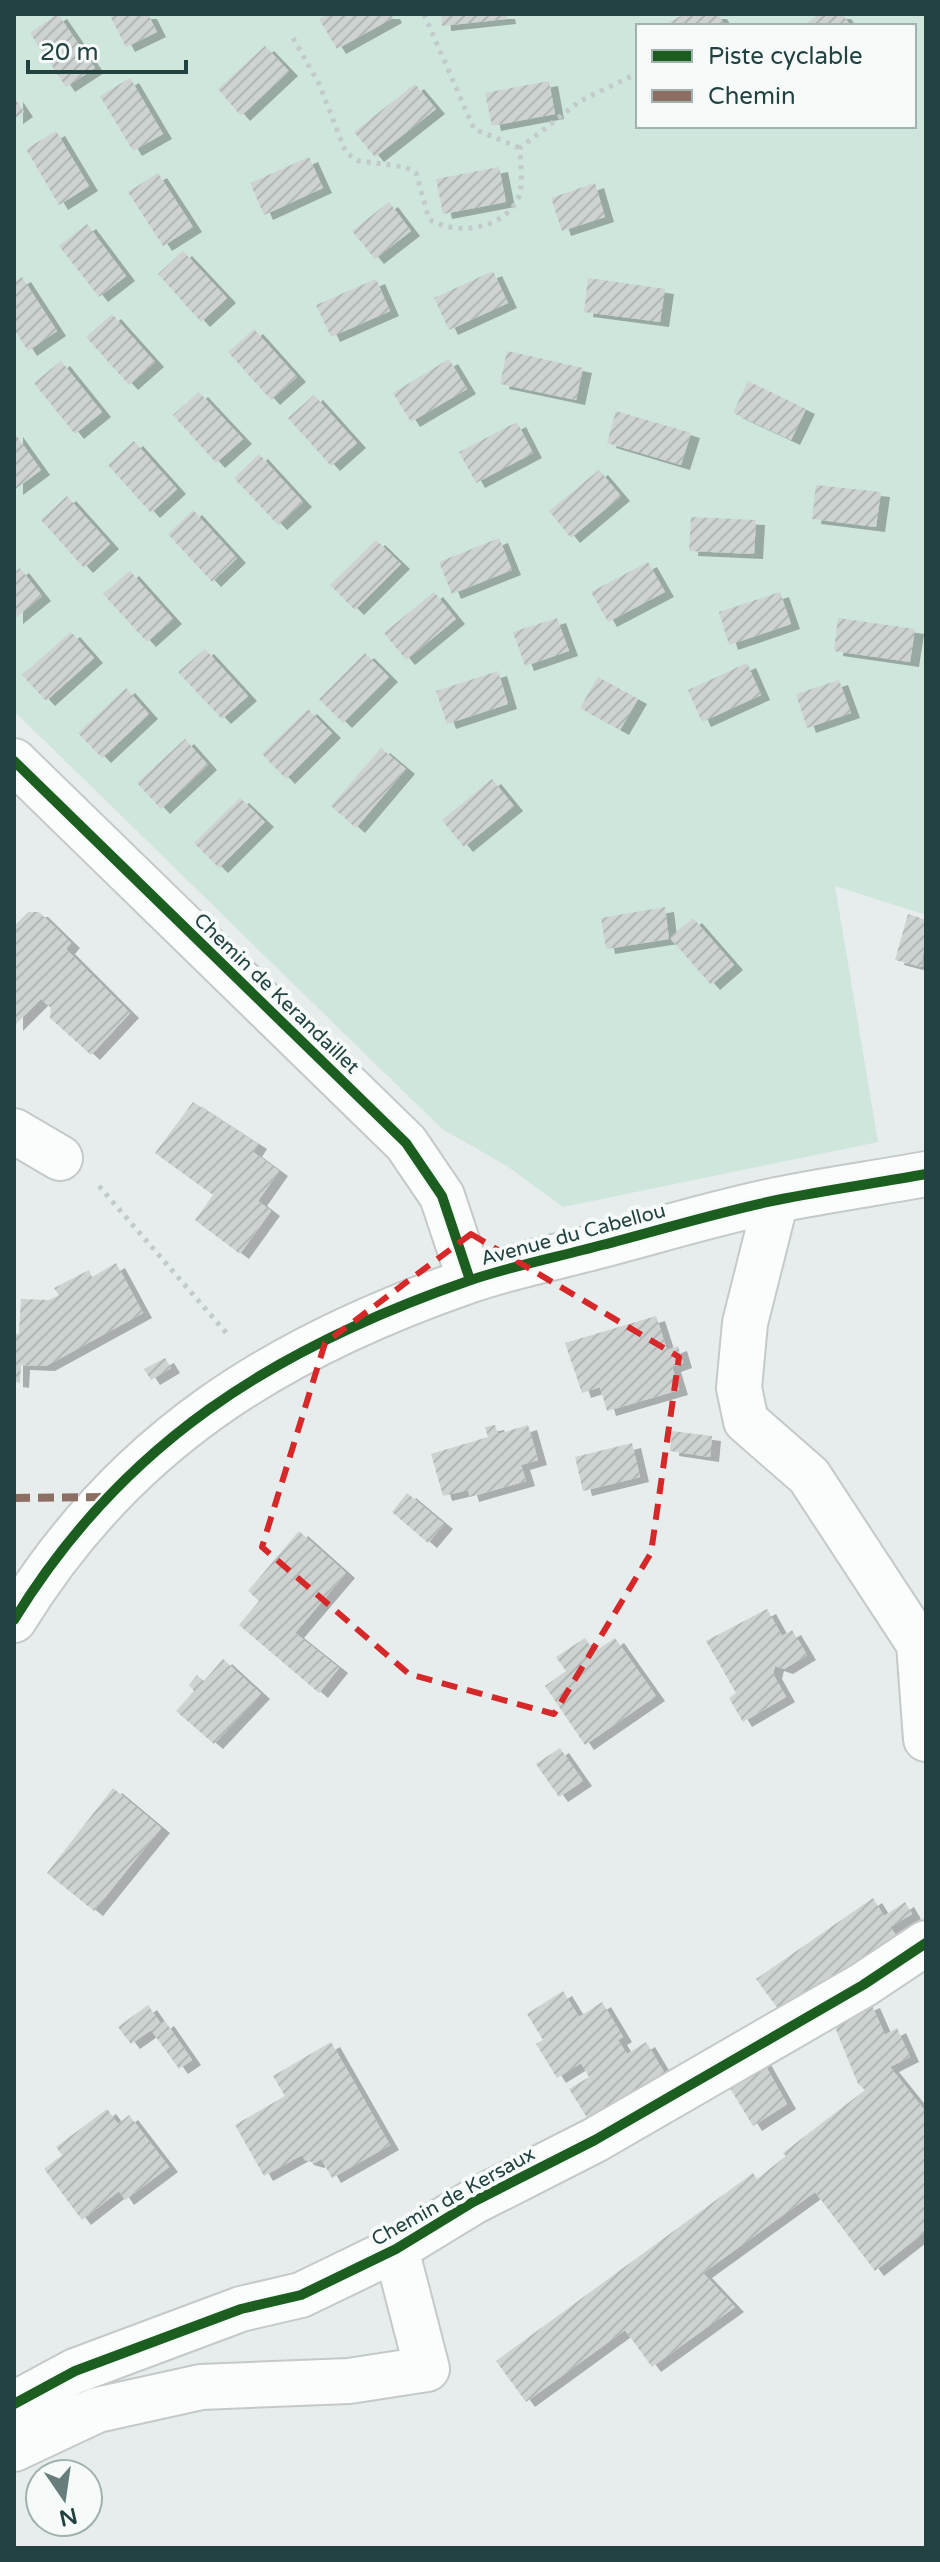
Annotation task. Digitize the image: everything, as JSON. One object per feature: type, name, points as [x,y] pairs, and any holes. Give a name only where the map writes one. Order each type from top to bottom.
[{"type":"street","name":"Chemin de Kerandaillet","points":[[14,761],[406,1143],[442,1196],[470,1280]]},
{"type":"street","points":[[14,1131],[60,1158]]},
{"type":"street","name":"Avenue du Cabellou","points":[[14,1620],[34,1587],[106,1497],[177,1431],[261,1373],[346,1328],[470,1280],[776,1200],[926,1174]]},
{"type":"street","points":[[776,1200],[745,1323],[739,1388],[746,1421],[809,1476],[923,1640],[926,1739]]},
{"type":"street","name":"Chemin de Kersaux","points":[[14,2404],[75,2371],[241,2309],[301,2295],[396,2249],[473,2202],[595,2140],[850,1993],[926,1943]]},
{"type":"street","points":[[14,2449],[97,2410],[201,2387],[349,2381],[427,2369],[396,2249]]},
{"type":"path","points":[[424,14],[474,129],[520,148]]},
{"type":"path","points":[[293,38],[319,84],[346,153],[359,161],[405,167],[416,173],[429,219],[444,229],[475,229],[504,215],[519,197],[520,148]]},
{"type":"path","points":[[520,148],[580,101],[636,74]]},
{"type":"path","points":[[60,1158],[82,1166],[261,1373]]},
{"type":"highlighted area","points":[[471,1234],[679,1357],[651,1553],[554,1714],[409,1674],[262,1547],[325,1343]]},
{"type":"green space","points":[[14,14],[926,14],[926,915],[835,886],[878,1142],[563,1207],[507,1166],[442,1129],[14,711]]},
{"type":"building","points":[[58,14],[95,68],[66,87],[30,33]]},
{"type":"building","points":[[109,14],[148,14],[157,32],[126,47]]},
{"type":"building","points":[[328,14],[391,14],[393,18],[337,49],[319,19]]},
{"type":"building","points":[[441,14],[506,14],[507,19],[442,26]]},
{"type":"building","points":[[685,14],[718,14],[724,24],[666,24]]},
{"type":"building","points":[[819,14],[842,14],[850,24],[806,24]]},
{"type":"building","points":[[265,46],[289,71],[241,116],[218,89]]},
{"type":"building","points":[[130,78],[163,134],[133,151],[100,96]]},
{"type":"building","points":[[549,81],[555,114],[492,126],[485,93]]},
{"type":"building","points":[[415,84],[436,109],[375,157],[354,132]]},
{"type":"building","points":[[14,97],[24,112],[14,119]]},
{"type":"building","points":[[56,131],[89,186],[59,205],[26,149]]},
{"type":"building","points":[[309,157],[323,188],[264,215],[250,183]]},
{"type":"building","points":[[499,167],[506,202],[443,214],[436,179]]},
{"type":"building","points":[[158,173],[193,227],[163,246],[128,192]]},
{"type":"building","points":[[595,183],[605,217],[562,231],[551,198]]},
{"type":"building","points":[[389,202],[411,231],[375,259],[352,231]]},
{"type":"building","points":[[87,224],[126,276],[99,297],[59,246]]},
{"type":"building","points":[[183,251],[227,298],[201,322],[158,274]]},
{"type":"building","points":[[493,271],[508,303],[449,330],[434,298]]},
{"type":"building","points":[[22,277],[57,331],[28,351],[14,329],[14,282]]},
{"type":"building","points":[[588,278],[665,289],[660,322],[584,312]]},
{"type":"building","points":[[376,279],[390,311],[331,337],[316,305]]},
{"type":"building","points":[[112,314],[155,362],[129,385],[86,337]]},
{"type":"building","points":[[254,329],[297,377],[271,400],[228,352]]},
{"type":"building","points":[[507,351],[583,368],[576,400],[500,384]]},
{"type":"building","points":[[449,359],[467,389],[411,422],[393,393]]},
{"type":"building","points":[[61,361],[102,412],[75,434],[34,383]]},
{"type":"building","points":[[748,381],[806,409],[791,440],[733,413]]},
{"type":"building","points":[[199,392],[243,439],[216,463],[173,415]]},
{"type":"building","points":[[314,395],[357,443],[331,466],[288,418]]},
{"type":"building","points":[[616,411],[691,433],[681,465],[607,443]]},
{"type":"building","points":[[517,422],[533,453],[476,483],[459,452]]},
{"type":"building","points":[[14,432],[41,470],[14,490]]},
{"type":"building","points":[[134,441],[177,489],[151,513],[108,465]]},
{"type":"building","points":[[259,454],[303,502],[278,525],[234,478]]},
{"type":"building","points":[[599,470],[621,496],[571,538],[549,511]]},
{"type":"building","points":[[816,485],[881,492],[876,527],[812,519]]},
{"type":"building","points":[[67,496],[110,544],[84,568],[41,520]]},
{"type":"building","points":[[193,510],[237,558],[212,582],[168,534]]},
{"type":"building","points":[[691,517],[756,520],[754,554],[689,551]]},
{"type":"building","points":[[499,538],[512,570],[452,594],[439,562]]},
{"type":"building","points":[[376,540],[401,564],[355,610],[330,585]]},
{"type":"building","points":[[648,562],[665,592],[608,622],[591,592]]},
{"type":"building","points":[[20,568],[42,596],[14,619],[14,573]]},
{"type":"building","points":[[130,571],[173,619],[147,642],[103,594]]},
{"type":"building","points":[[434,592],[456,619],[406,660],[384,633]]},
{"type":"building","points":[[780,592],[791,624],[729,645],[719,612]]},
{"type":"building","points":[[557,618],[569,651],[525,666],[513,632]]},
{"type":"building","points":[[838,618],[915,629],[910,662],[834,651]]},
{"type":"building","points":[[71,632],[94,658],[46,701],[22,675]]},
{"type":"building","points":[[205,649],[248,696],[222,719],[178,672]]},
{"type":"building","points":[[365,653],[389,677],[343,723],[319,699]]},
{"type":"building","points":[[747,663],[761,695],[702,722],[688,690]]},
{"type":"building","points":[[498,671],[508,704],[447,724],[436,691]]},
{"type":"building","points":[[598,677],[638,699],[620,730],[580,708]]},
{"type":"building","points":[[839,680],[851,713],[807,728],[796,694]]},
{"type":"building","points":[[126,688],[149,714],[102,758],[78,733]]},
{"type":"building","points":[[308,709],[332,733],[286,779],[262,754]]},
{"type":"building","points":[[185,739],[208,765],[161,809],[137,783]]},
{"type":"building","points":[[381,748],[406,769],[356,828],[331,806]]},
{"type":"building","points":[[492,779],[514,806],[464,847],[442,820]]},
{"type":"building","points":[[240,798],[265,822],[219,868],[194,843]]},
{"type":"building","points":[[665,907],[669,939],[606,949],[601,918]]},
{"type":"building","points":[[28,912],[39,912],[71,943],[66,949],[130,1013],[91,1055],[50,1018],[51,1008],[41,999],[14,1026],[14,926]]},
{"type":"building","points":[[908,914],[926,920],[922,967],[895,960]]},
{"type":"building","points":[[693,918],[734,965],[711,985],[670,938]]},
{"type":"building","points":[[193,1102],[258,1144],[253,1152],[279,1171],[258,1201],[271,1211],[240,1254],[195,1220],[213,1195],[155,1153]]},
{"type":"building","points":[[116,1263],[143,1313],[46,1366],[21,1365],[20,1383],[14,1382],[14,1334],[19,1334],[21,1299],[49,1300],[59,1295],[54,1288],[89,1270],[92,1277]]},
{"type":"building","points":[[656,1316],[667,1350],[678,1346],[683,1363],[672,1367],[679,1390],[607,1411],[600,1387],[582,1393],[565,1343]]},
{"type":"building","points":[[165,1358],[171,1368],[151,1380],[144,1369]]},
{"type":"building","points":[[495,1425],[498,1434],[528,1425],[538,1460],[521,1465],[526,1481],[470,1497],[468,1490],[443,1496],[431,1454],[488,1437],[485,1427]]},
{"type":"building","points":[[672,1431],[712,1436],[710,1457],[670,1451]]},
{"type":"building","points":[[632,1443],[640,1477],[583,1491],[575,1457]]},
{"type":"building","points":[[407,1493],[444,1524],[428,1543],[392,1512]]},
{"type":"building","points":[[299,1531],[346,1573],[295,1633],[339,1668],[319,1693],[239,1625],[259,1601],[248,1591]]},
{"type":"building","points":[[767,1609],[782,1636],[792,1630],[807,1655],[784,1669],[775,1666],[773,1674],[786,1697],[743,1722],[729,1698],[736,1693],[706,1641]]},
{"type":"building","points":[[585,1638],[594,1652],[615,1638],[656,1696],[585,1745],[545,1686],[566,1671],[556,1657]]},
{"type":"building","points":[[223,1659],[261,1694],[214,1744],[176,1711],[194,1691],[189,1685],[197,1675],[204,1681]]},
{"type":"building","points":[[560,1748],[583,1781],[559,1797],[536,1764]]},
{"type":"building","points":[[113,1788],[161,1828],[94,1911],[47,1873]]},
{"type":"building","points":[[873,1898],[884,1916],[905,1902],[912,1914],[890,1927],[898,1938],[784,2017],[756,1979]]},
{"type":"building","points":[[563,1991],[579,2017],[602,2002],[623,2037],[618,2040],[627,2054],[646,2042],[667,2077],[591,2124],[569,2089],[589,2077],[581,2063],[557,2078],[536,2044],[543,2040],[527,2014]]},
{"type":"building","points":[[871,2003],[885,2035],[897,2028],[910,2057],[890,2067],[926,2112],[926,2231],[875,2271],[815,2192],[703,2273],[735,2307],[652,2367],[625,2330],[526,2402],[496,2361],[753,2173],[757,2179],[786,2156],[783,2153],[865,2090],[858,2084],[832,2020]]},
{"type":"building","points":[[148,2005],[161,2024],[165,2021],[192,2060],[179,2069],[151,2030],[131,2044],[118,2027]]},
{"type":"building","points":[[331,2042],[390,2145],[332,2178],[321,2159],[315,2163],[305,2160],[302,2155],[264,2176],[235,2125],[285,2096],[273,2076]]},
{"type":"building","points":[[761,2058],[787,2104],[753,2126],[725,2080]]},
{"type":"building","points":[[107,2109],[118,2124],[129,2115],[169,2167],[125,2200],[119,2191],[82,2220],[44,2169],[62,2155],[56,2147]]},
{"type":"marked path","points":[[14,1498],[106,1497]]},
{"type":"cycle path","points":[[14,761],[406,1143],[442,1196],[470,1280]]},
{"type":"cycle path","points":[[14,1620],[57,1557],[104,1501],[155,1452],[210,1409],[268,1371],[331,1337],[398,1308],[501,1271],[755,1205],[926,1174]]},
{"type":"cycle path","points":[[14,2404],[75,2371],[241,2309],[301,2295],[396,2249],[473,2202],[595,2140],[863,1985],[926,1943]]}]
